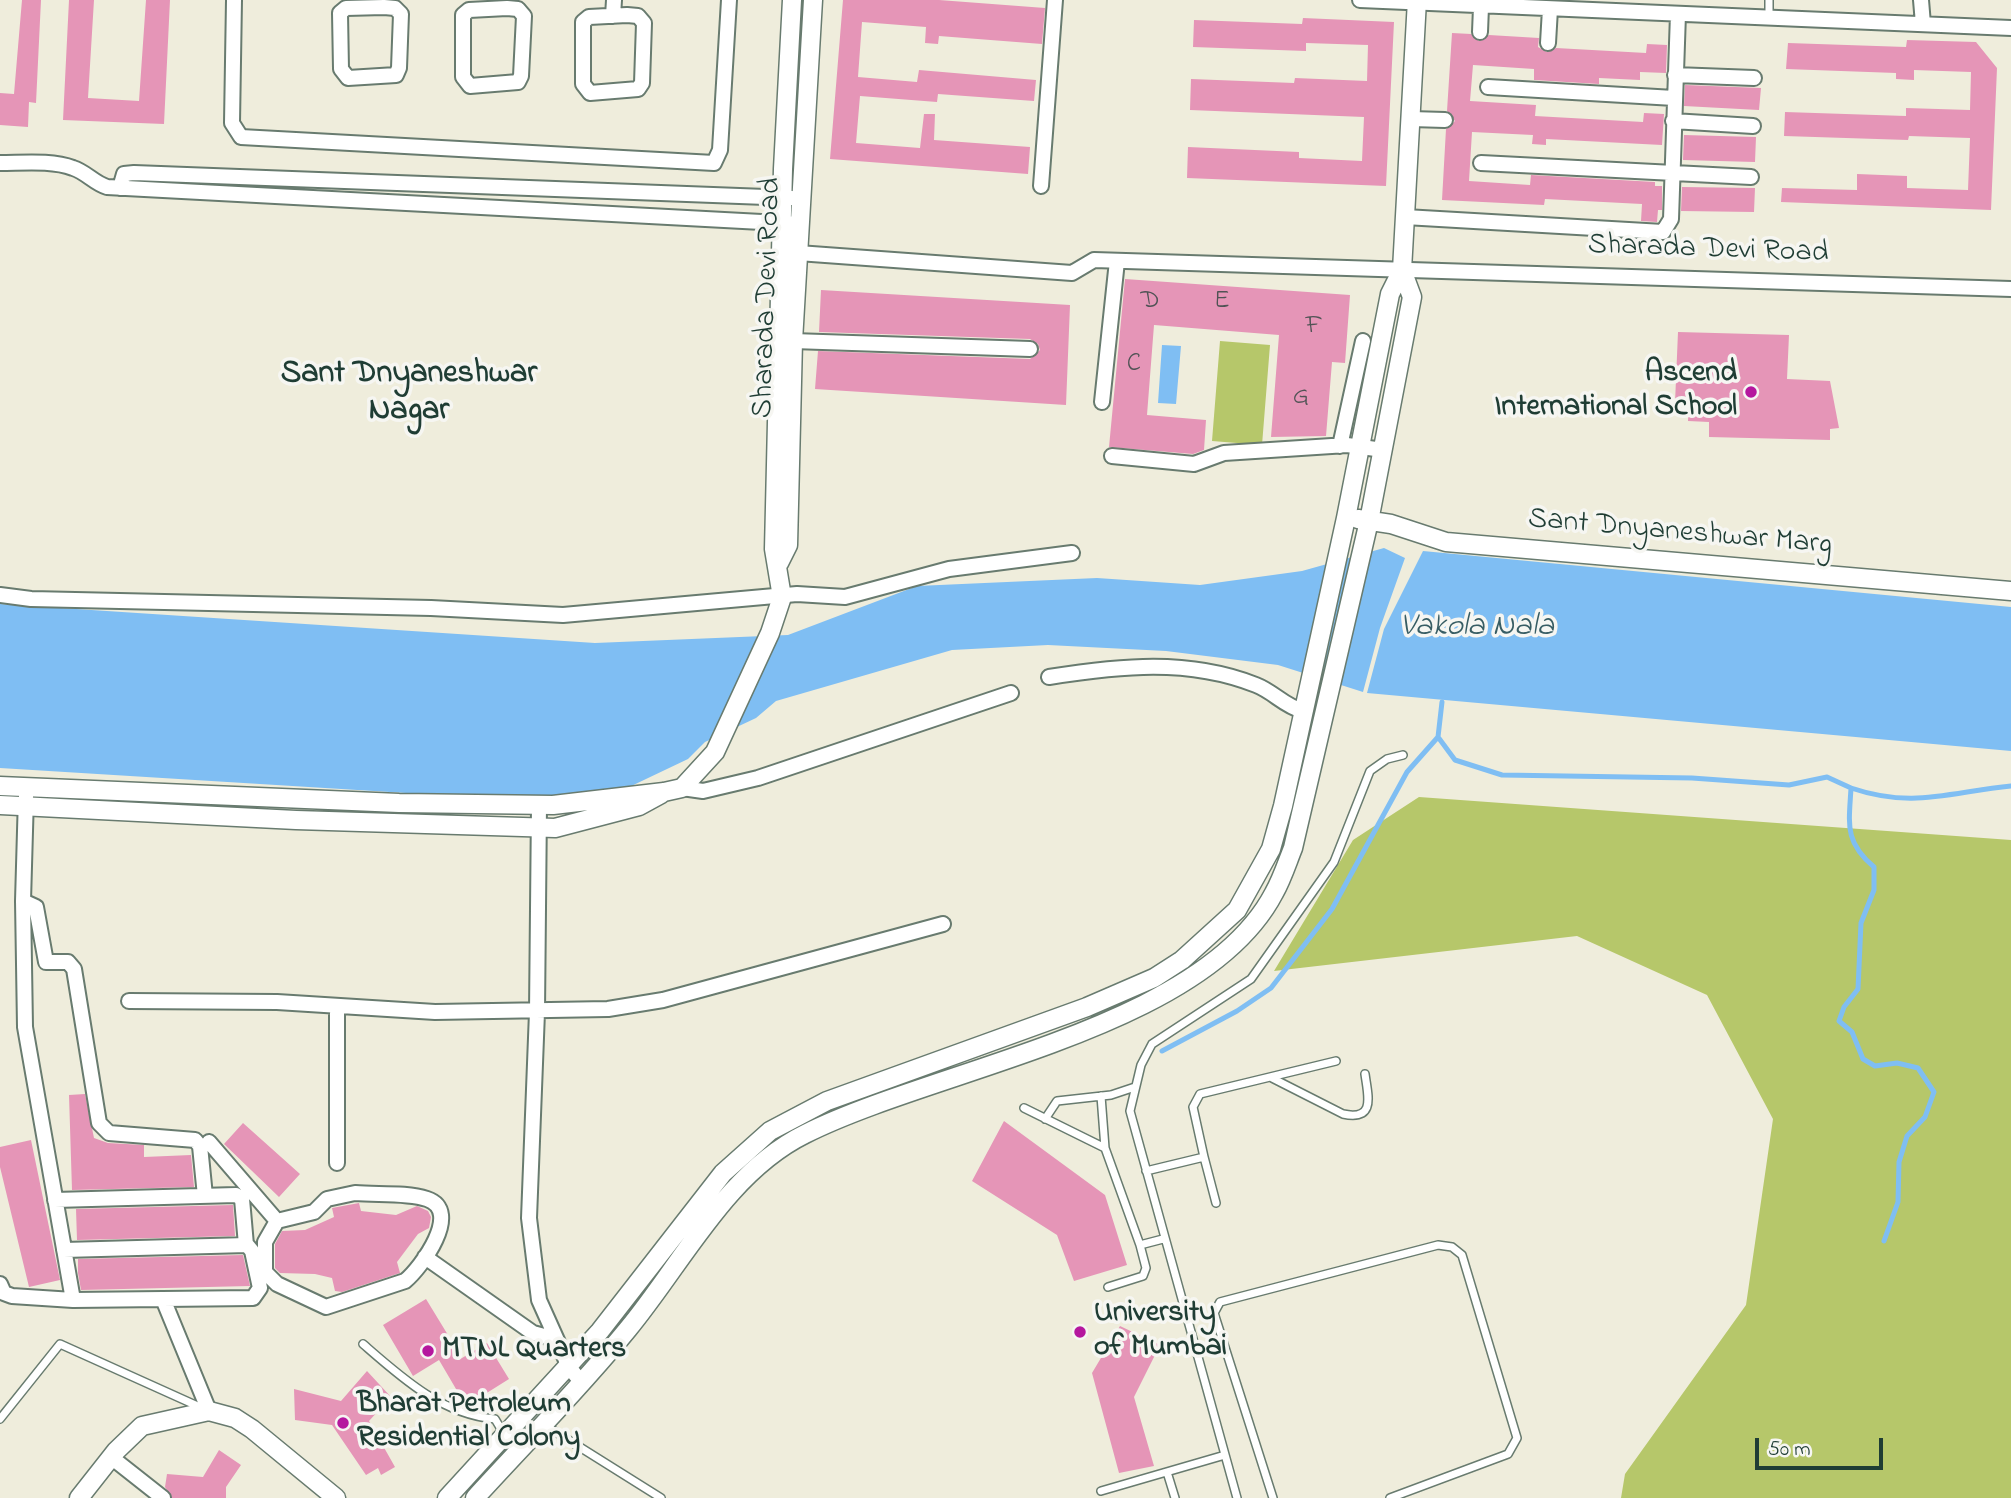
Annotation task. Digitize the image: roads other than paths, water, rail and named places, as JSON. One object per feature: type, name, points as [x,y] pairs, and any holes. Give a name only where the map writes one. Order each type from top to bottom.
[{"type":"street","points":[[234,0],[232,123],[241,137],[714,163],[720,150],[729,0]]},
{"type":"street","points":[[613,16],[614,0]]},
{"type":"street","name":"Sharada Devi Road","points":[[792,0],[783,169],[792,198]]},
{"type":"street","name":"Sharada Devi Road","points":[[782,597],[779,563],[788,545],[785,373],[793,341],[797,253],[791,224],[792,198],[813,0]]},
{"type":"street","points":[[1041,186],[1055,0]]},
{"type":"street","points":[[1360,0],[1481,7],[1503,4],[1550,9],[1612,6],[1678,14],[2011,28]]},
{"type":"street","points":[[1921,0],[1923,24]]},
{"type":"street","points":[[447,1498],[600,1331],[723,1173],[770,1131],[827,1101],[1087,1007],[1154,978],[1182,960],[1237,910],[1271,849],[1346,518],[1353,389],[1365,341],[1402,270],[1417,2]]},
{"type":"street","points":[[370,4],[395,8],[401,14],[401,62],[396,75],[348,78],[341,69],[340,13],[346,8],[370,4]]},
{"type":"street","points":[[493,4],[517,9],[524,16],[521,76],[518,82],[470,86],[463,77],[463,15],[469,10],[493,4]]},
{"type":"street","points":[[1480,32],[1481,7]]},
{"type":"street","points":[[1548,43],[1550,9]]},
{"type":"street","points":[[1405,217],[1663,232],[1668,229],[1671,219],[1678,14]]},
{"type":"street","points":[[613,16],[638,16],[644,23],[642,83],[638,89],[590,93],[583,84],[583,22],[589,17],[613,16]]},
{"type":"street","points":[[1675,75],[1754,78]]},
{"type":"street","points":[[1488,87],[1674,98]]},
{"type":"street","points":[[1411,119],[1445,120]]},
{"type":"street","points":[[1673,121],[1753,126]]},
{"type":"street","points":[[0,163],[62,164],[76,169],[96,183],[120,188],[791,224],[785,373]]},
{"type":"street","points":[[1481,163],[1751,177]]},
{"type":"street","points":[[120,188],[124,174],[792,198]]},
{"type":"street","points":[[273,178],[273,195]]},
{"type":"street","points":[[723,196],[724,220]]},
{"type":"street","name":"Sharada Devi Road","points":[[797,253],[1072,273],[1087,261],[1117,261],[2011,289]]},
{"type":"street","points":[[1102,402],[1117,261]]},
{"type":"street","points":[[475,1498],[615,1345],[738,1187],[782,1148],[835,1120],[1095,1026],[1163,996],[1194,977],[1252,923],[1274,895],[1293,848],[1364,547],[1412,297],[1402,270]]},
{"type":"street","points":[[793,341],[1030,349]]},
{"type":"street","points":[[1349,446],[1371,390],[1365,341]]},
{"type":"street","points":[[1353,389],[1371,390]]},
{"type":"street","points":[[1112,456],[1194,464],[1224,453],[1349,446],[1383,450]]},
{"type":"street","name":"Sant Dnyaneshwar Marg","points":[[1346,518],[1369,521],[1447,542],[2011,591]]},
{"type":"street","points":[[0,595],[31,599],[431,608],[562,615],[803,594],[845,597],[949,569],[1072,553]]},
{"type":"street","points":[[0,805],[539,828],[555,828],[580,822],[639,806],[673,790],[715,752],[770,632],[782,597]]},
{"type":"street","points":[[1049,677],[1109,667],[1177,665],[1256,685],[1288,707],[1303,708]]},
{"type":"street","points":[[0,786],[539,805],[673,790],[703,791],[758,778],[1011,693]]},
{"type":"street","points":[[27,787],[23,901],[25,1027],[73,1300]]},
{"type":"street","points":[[170,793],[170,814]]},
{"type":"street","points":[[232,817],[233,796]]},
{"type":"street","points":[[579,802],[580,822]]},
{"type":"street","points":[[436,803],[436,824]]},
{"type":"street","points":[[539,805],[537,1012],[529,1218],[539,1300],[569,1367],[582,1383]]},
{"type":"street","points":[[23,901],[36,907],[46,962]]},
{"type":"street","points":[[129,1001],[337,1006],[435,1012],[608,1009],[663,1000],[943,923]]},
{"type":"street","points":[[24,964],[68,962],[74,969],[99,1123],[103,1129],[109,1133],[195,1140],[200,1146],[205,1196]]},
{"type":"street","points":[[337,1006],[337,1163]]},
{"type":"street","points":[[1087,1007],[1095,1026]]},
{"type":"street","points":[[209,1142],[277,1221]]},
{"type":"street","points":[[342,1194],[427,1199],[439,1206],[442,1214],[439,1232],[425,1257],[405,1281],[326,1307],[277,1284],[265,1272],[265,1242],[277,1221],[313,1212],[327,1199],[342,1194]]},
{"type":"street","points":[[0,1284],[4,1293],[12,1296],[73,1300],[253,1298],[260,1288],[252,1251],[246,1245],[242,1199],[236,1195],[55,1200]]},
{"type":"street","points":[[64,1250],[246,1245]]},
{"type":"street","points":[[425,1257],[533,1333],[555,1339]]},
{"type":"street","points":[[163,1299],[209,1411]]},
{"type":"street","points":[[600,1331],[615,1345]]},
{"type":"street","points":[[79,1498],[111,1457],[142,1426],[209,1411],[235,1418],[252,1429],[336,1498]]},
{"type":"street","points":[[505,1435],[519,1450]]},
{"type":"street","points":[[111,1457],[163,1498]]},
{"type":"lane","points":[[1769,0],[1769,17]]},
{"type":"lane","points":[[1237,1498],[1163,1239],[1130,1111],[1135,1087],[1141,1065],[1152,1044],[1251,979],[1334,862],[1370,771],[1387,759],[1403,755]]},
{"type":"lane","points":[[1216,1203],[1194,1107],[1200,1094],[1336,1061]]},
{"type":"lane","points":[[1271,1077],[1343,1114],[1355,1116],[1364,1113],[1368,1104],[1365,1074]]},
{"type":"lane","points":[[1045,1119],[1057,1101],[1101,1096],[1135,1087]]},
{"type":"lane","points":[[1101,1096],[1105,1148],[1146,1268],[1143,1276],[1108,1287]]},
{"type":"lane","points":[[1024,1108],[1105,1148]]},
{"type":"lane","points":[[1146,1171],[1204,1157]]},
{"type":"lane","points":[[1140,1244],[1163,1239]]},
{"type":"lane","points":[[1273,1498],[1214,1313],[1220,1302],[1438,1245],[1452,1247],[1462,1255],[1517,1438],[1508,1454],[1390,1498]]},
{"type":"lane","points":[[0,1419],[60,1343],[209,1411]]},
{"type":"lane","points":[[363,1344],[418,1391],[471,1417],[495,1419],[505,1435]]},
{"type":"lane","points":[[543,1424],[661,1498]]},
{"type":"lane","points":[[1101,1491],[1225,1455]]},
{"type":"lane","points":[[1167,1472],[1175,1498]]},
{"type":"water","points":[[1162,345],[1181,346],[1176,404],[1158,403]]},
{"type":"water","points":[[1384,548],[1405,558],[1380,628],[1363,692],[1278,665],[1166,651],[1048,645],[952,650],[776,701],[756,718],[705,742],[688,759],[625,789],[520,800],[0,768],[0,604],[595,643],[788,635],[917,586],[1097,578],[1200,585],[1302,571]]},
{"type":"water","name":"Vakola Nala","points":[[1423,551],[2011,607],[2011,751],[1367,693],[1384,629]]},
{"type":"waterway","points":[[1442,702],[1438,737],[1455,760],[1502,775],[1692,778],[1789,785],[1827,777],[1851,788],[1849,822],[1853,841],[1864,858],[1874,867],[1874,890],[1861,923],[1858,989],[1844,1007],[1839,1021],[1852,1032],[1863,1059],[1875,1066],[1897,1063],[1918,1068],[1934,1092],[1925,1117],[1907,1136],[1899,1162],[1898,1202],[1884,1241]]},
{"type":"waterway","points":[[1162,1051],[1237,1011],[1271,988],[1332,909],[1407,772],[1438,737]]},
{"type":"waterway","points":[[1851,788],[1873,794],[1913,798],[2011,786]]},
{"type":"place","name":"Ascend International School","points":[[1751,392]]},
{"type":"place","name":"University of Mumbai","points":[[1080,1332]]},
{"type":"place","name":"MTNL Quarters","points":[[428,1351]]},
{"type":"place","name":"Bharat Petroleum Residential Colony","points":[[343,1423]]},
{"type":"district","name":"Sant Dnyaneshwar Nagar","points":[[409,394]]}]
